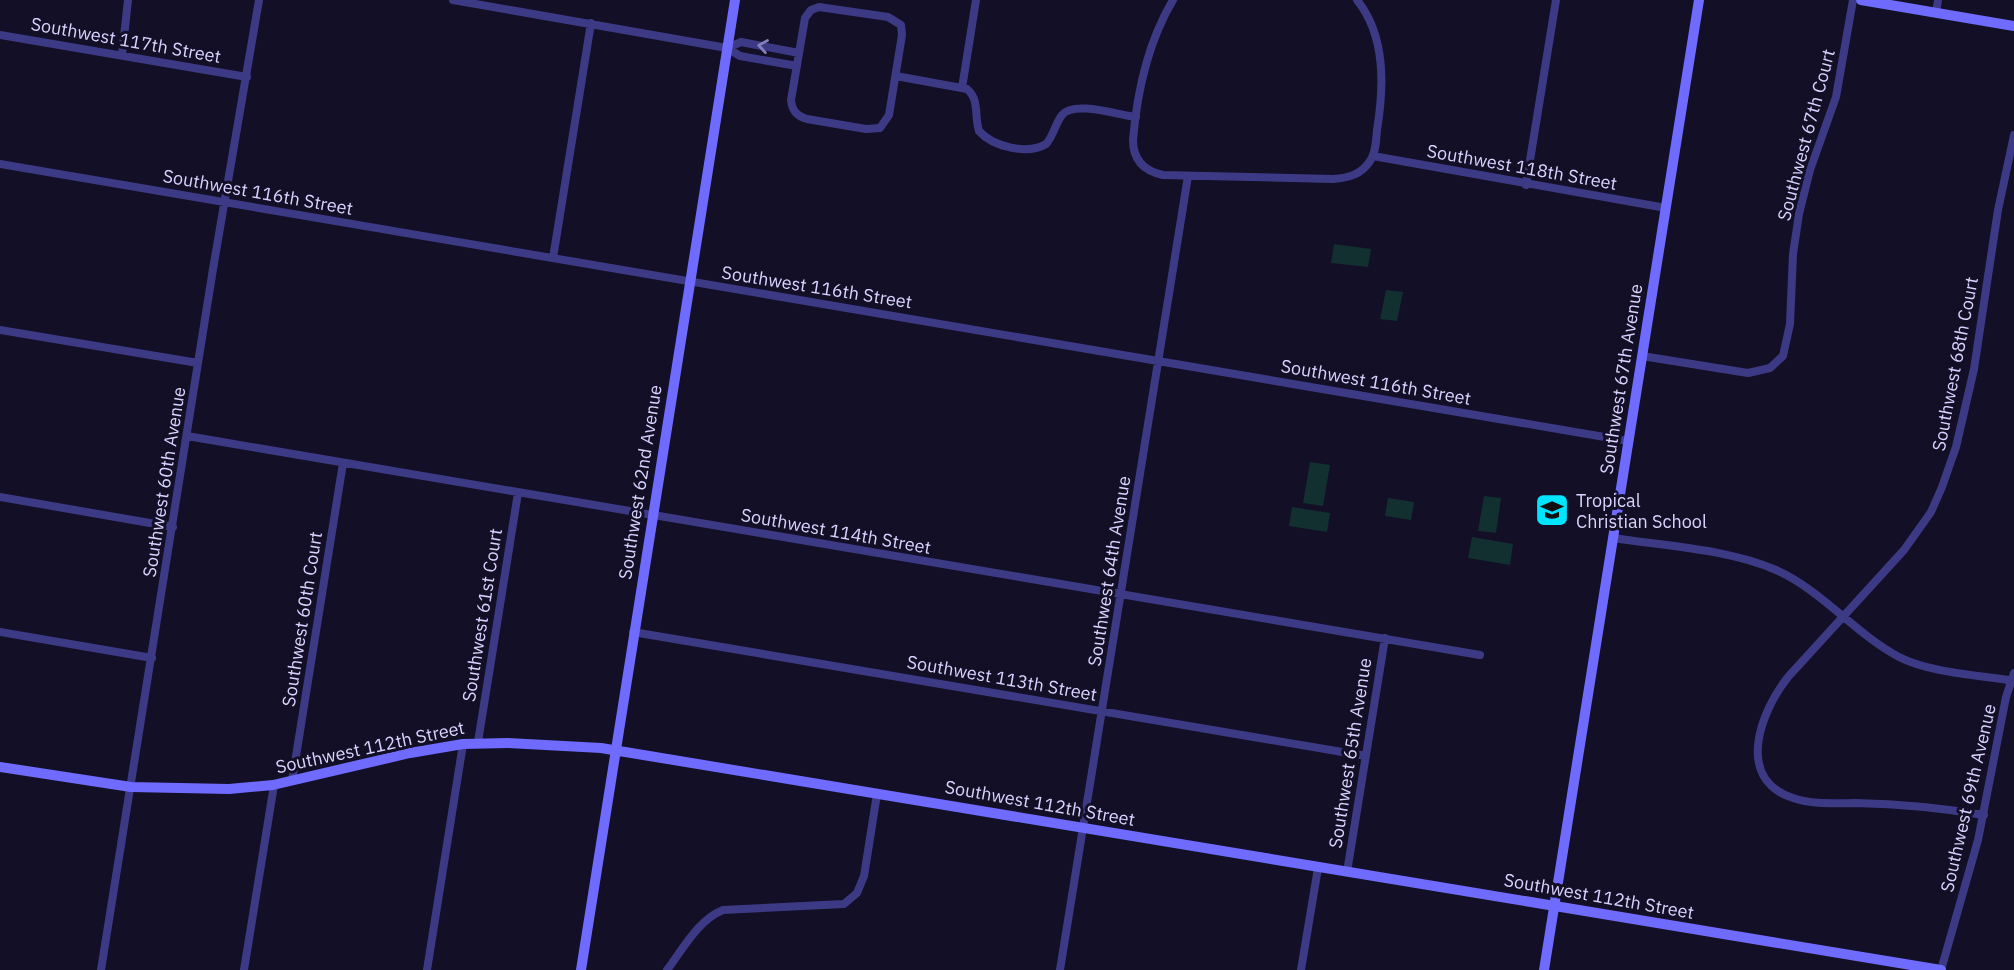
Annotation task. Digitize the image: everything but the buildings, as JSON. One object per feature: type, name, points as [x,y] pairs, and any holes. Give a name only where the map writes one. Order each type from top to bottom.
[{"type":"main road","name":"Southwest 62nd Avenue","points":[[581,970],[735,0]]},
{"type":"main road","name":"Southwest 67th Avenue","points":[[1544,970],[1699,0]]},
{"type":"main road","points":[[1861,0],[2014,26]]},
{"type":"main road","name":"Southwest 112th Street","points":[[0,766],[131,787],[211,789],[274,785],[410,753],[463,744],[615,750],[1941,970]]},
{"type":"street","points":[[122,55],[128,0]]},
{"type":"street","name":"Southwest 60th Avenue","points":[[101,970],[259,0]]},
{"type":"street","points":[[453,0],[727,48],[740,56],[797,66]]},
{"type":"street","points":[[962,88],[976,0]]},
{"type":"street","points":[[1174,0],[1149,52],[1136,117],[1133,149],[1139,163],[1155,173],[1188,176],[1346,178],[1363,170],[1373,156],[1382,86],[1380,57],[1371,24],[1357,0]]},
{"type":"street","points":[[1526,184],[1556,0]]},
{"type":"street","name":"Southwest 67th Court","points":[[1642,356],[1748,373],[1770,368],[1785,351],[1789,338],[1793,254],[1799,214],[1810,170],[1836,97],[1853,0]]},
{"type":"street","points":[[1936,13],[1938,0]]},
{"type":"street","points":[[828,7],[888,17],[900,22],[902,35],[889,115],[880,128],[866,130],[807,119],[795,113],[791,100],[799,53],[806,18],[814,8],[828,7]]},
{"type":"street","points":[[553,258],[591,23]]},
{"type":"street","name":"Southwest 117th Street","points":[[0,35],[247,77]]},
{"type":"street","points":[[727,48],[741,42],[799,53]]},
{"type":"street","points":[[896,76],[962,88],[974,96],[977,126],[982,135],[993,142],[1014,147],[1033,149],[1046,144],[1069,108],[1085,108],[1136,117]]},
{"type":"street","name":"Southwest 68th Court","points":[[1984,815],[1935,808],[1809,802],[1787,796],[1771,785],[1761,771],[1758,759],[1762,723],[1788,677],[1904,550],[1935,504],[1952,461],[1976,359],[2010,172],[2014,135]]},
{"type":"street","name":"Southwest 118th Street","points":[[1373,156],[1666,208]]},
{"type":"street","name":"Southwest 116th Street","points":[[0,164],[1628,441]]},
{"type":"street","name":"Southwest 64th Avenue","points":[[1060,970],[1188,176]]},
{"type":"street","points":[[0,330],[198,363]]},
{"type":"street","name":"Southwest 114th Street","points":[[187,436],[1480,655]]},
{"type":"street","name":"Southwest 60th Court","points":[[292,781],[343,463]]},
{"type":"street","name":"Southwest 61st Court","points":[[478,743],[518,493]]},
{"type":"street","points":[[0,497],[173,527]]},
{"type":"street","points":[[1614,538],[1719,555],[1766,566],[1803,584],[1868,638],[1909,661],[1924,666],[2013,678]]},
{"type":"street","points":[[0,632],[152,658]]},
{"type":"street","name":"Southwest 113th Street","points":[[634,632],[1366,756]]},
{"type":"street","name":"Southwest 65th Avenue","points":[[1347,872],[1385,638]]},
{"type":"street","name":"Southwest 69th Avenue","points":[[1941,970],[1984,815],[2013,678]]},
{"type":"street","points":[[428,970],[463,744]]},
{"type":"street","points":[[244,970],[274,785]]},
{"type":"street","points":[[667,970],[708,918],[723,910],[827,906],[850,901],[863,882],[877,794]]},
{"type":"street","name":"Southwest 65th Avenue","points":[[1301,970],[1318,868]]},
{"type":"green space","points":[[1334,244],[1371,249],[1368,267],[1331,263]]},
{"type":"green space","points":[[1386,290],[1403,292],[1397,321],[1380,319]]},
{"type":"green space","points":[[1310,462],[1330,465],[1323,506],[1303,503]]},
{"type":"green space","points":[[1484,496],[1501,498],[1496,533],[1478,531]]},
{"type":"green space","points":[[1388,498],[1414,502],[1411,520],[1385,516]]},
{"type":"green space","points":[[1292,507],[1330,513],[1327,532],[1289,526]]},
{"type":"green space","points":[[1472,537],[1513,544],[1510,565],[1468,558]]},
{"type":"place","name":"Tropical Christian School","points":[[1552,510]]}]
